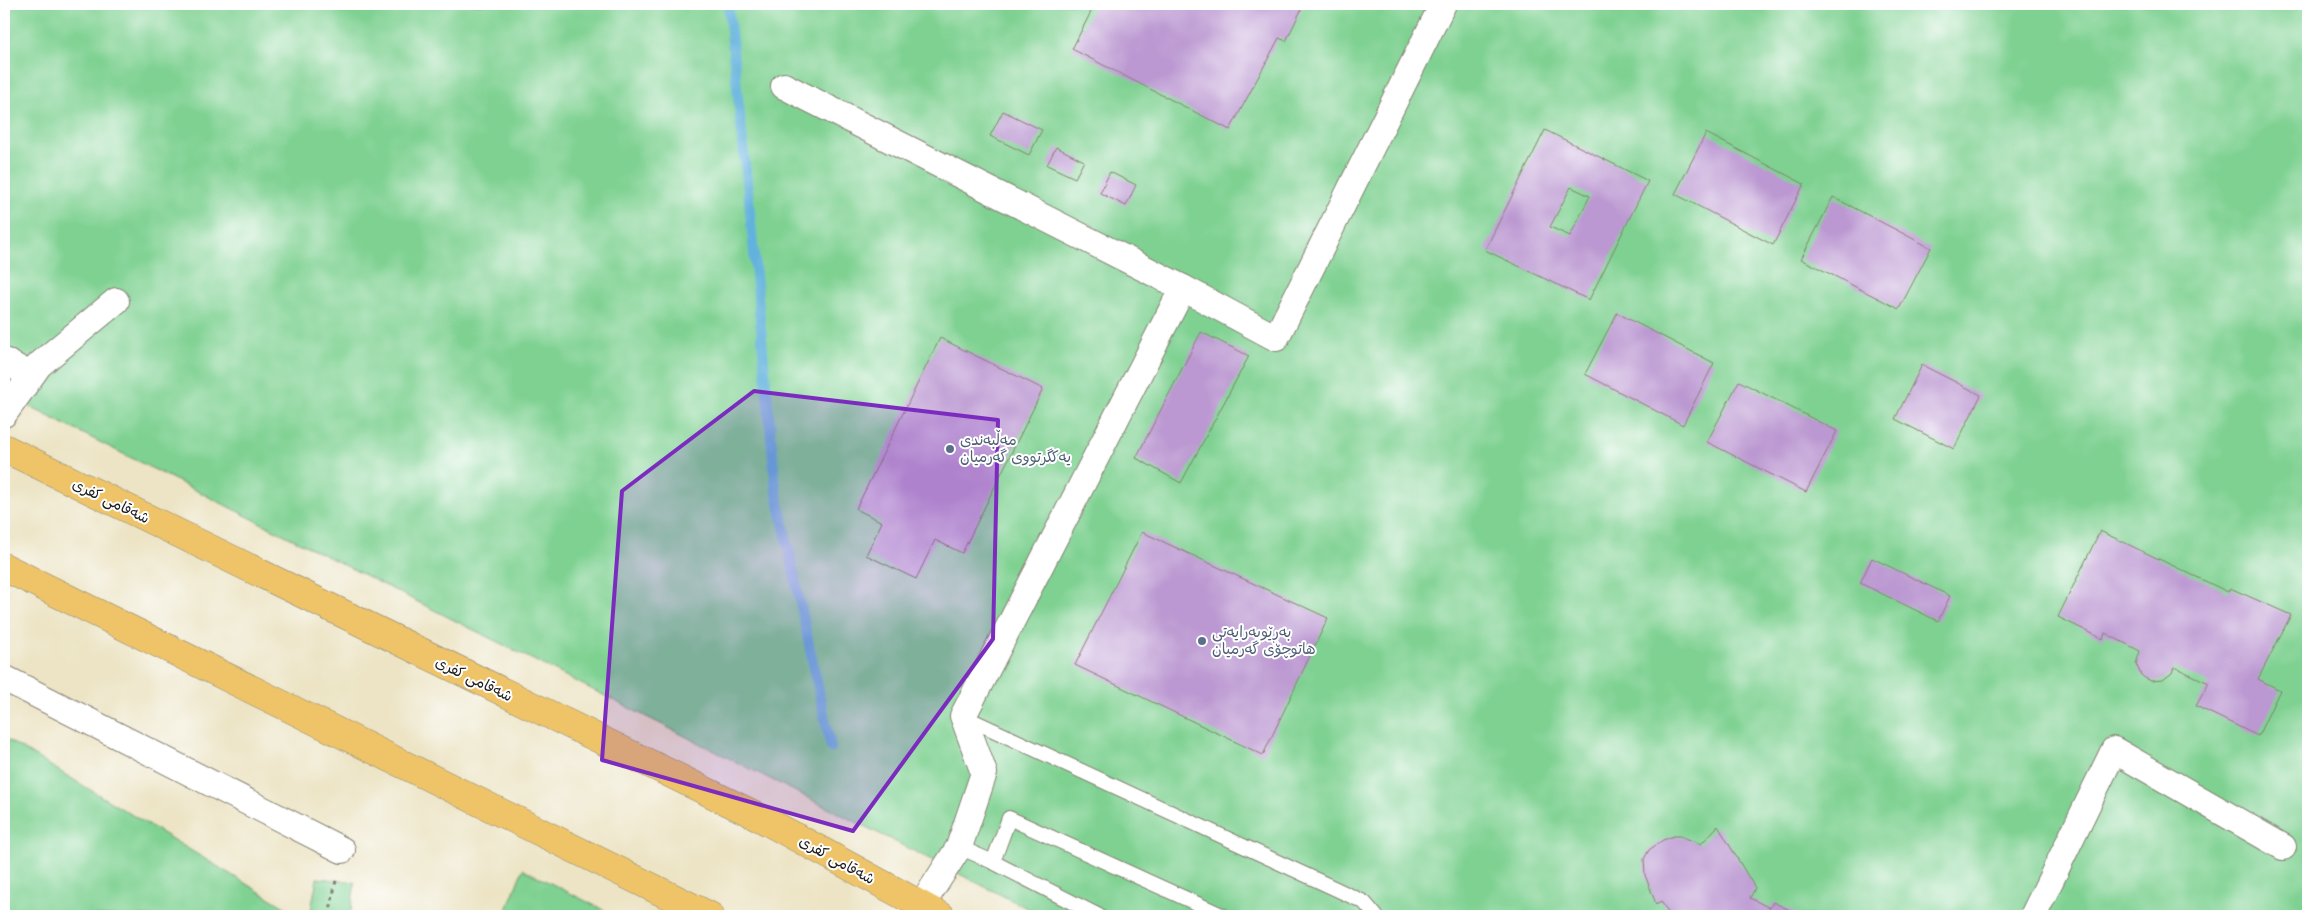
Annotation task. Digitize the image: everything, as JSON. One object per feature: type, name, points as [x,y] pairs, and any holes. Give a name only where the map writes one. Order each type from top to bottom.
[{"type":"highway","name":"شەقامی کفری","points":[[4,448],[759,817],[926,913]]},
{"type":"highway","points":[[4,567],[710,916]]},
{"type":"street","points":[[784,86],[1183,288],[1276,338],[1444,4]]},
{"type":"street","points":[[926,913],[959,847],[984,773],[963,716],[1183,288]]},
{"type":"street","points":[[4,414],[39,365],[116,301]]},
{"type":"street","points":[[4,361],[31,375]]},
{"type":"street","points":[[4,678],[342,850]]},
{"type":"street","points":[[2033,916],[2114,750],[2283,847]]},
{"type":"lane","points":[[963,716],[1364,902],[1376,916]]},
{"type":"lane","points":[[994,862],[1009,818],[1224,916]]},
{"type":"lane","points":[[959,847],[994,862],[1099,916]]},
{"type":"path","points":[[329,916],[342,850]]},
{"type":"highlighted area","points":[[754,391],[998,420],[993,639],[853,831],[602,760],[622,491]]},
{"type":"green space","points":[[4,4],[2308,4],[2308,916],[1043,916],[4,394]]},
{"type":"green space","points":[[6,739],[298,916],[4,916],[4,747]]},
{"type":"green space","points":[[523,869],[615,916],[519,916],[507,909]]},
{"type":"green space","points":[[317,878],[355,882],[350,916],[310,916]]},
{"type":"building","points":[[1095,4],[1150,4],[1156,7],[1158,4],[1304,4],[1286,41],[1279,38],[1230,130],[1072,49]]},
{"type":"building","points":[[1003,111],[1042,130],[1029,155],[990,136]]},
{"type":"building","points":[[1545,130],[1648,181],[1589,300],[1485,250]],"holes":[[[1571,187],[1590,196],[1570,236],[1550,227]]]},
{"type":"building","points":[[1706,133],[1804,184],[1773,245],[1675,194]]},
{"type":"building","points":[[1056,147],[1084,161],[1075,178],[1047,165]]},
{"type":"building","points":[[1110,172],[1136,185],[1126,206],[1100,193]]},
{"type":"building","points":[[1833,197],[1931,248],[1899,309],[1801,259]]},
{"type":"building","points":[[1617,313],[1714,363],[1683,425],[1585,374]]},
{"type":"building","points":[[1201,332],[1249,356],[1181,483],[1136,458]]},
{"type":"building","name":"مەڵبەندی یەکگرتووی گەرمیان","points":[[940,338],[1043,389],[962,553],[935,540],[916,579],[866,555],[882,522],[856,509]]},
{"type":"building","points":[[1922,365],[1981,395],[1954,449],[1895,419]]},
{"type":"building","points":[[1739,381],[1837,431],[1806,492],[1707,442]]},
{"type":"building","points":[[2100,531],[2228,592],[2230,588],[2291,615],[2258,679],[2280,690],[2258,736],[2196,706],[2209,683],[2174,667],[2172,673],[2163,680],[2151,681],[2141,675],[2136,664],[2140,651],[2105,633],[2103,639],[2058,617]]},
{"type":"building","name":"بەڕێوبەرایەتی هاتوچۆی گەرمیان","points":[[1142,532],[1328,618],[1263,755],[1075,665]]},
{"type":"building","points":[[1872,558],[1950,596],[1938,621],[1860,583]]},
{"type":"building","points":[[1718,826],[1755,888],[1750,898],[1770,908],[1773,902],[1802,916],[1670,916],[1661,901],[1656,904],[1645,875],[1644,859],[1649,850],[1663,840],[1674,836],[1680,836],[1701,844]]},
{"type":"waterway","points":[[728,4],[748,190],[776,489],[831,748]]},
{"type":"place","name":"مەڵبەندی یەکگرتووی گەرمیان","points":[[950,449]]},
{"type":"place","name":"بەڕێوبەرایەتی هاتوچۆی گەرمیان","points":[[1202,641]]}]
